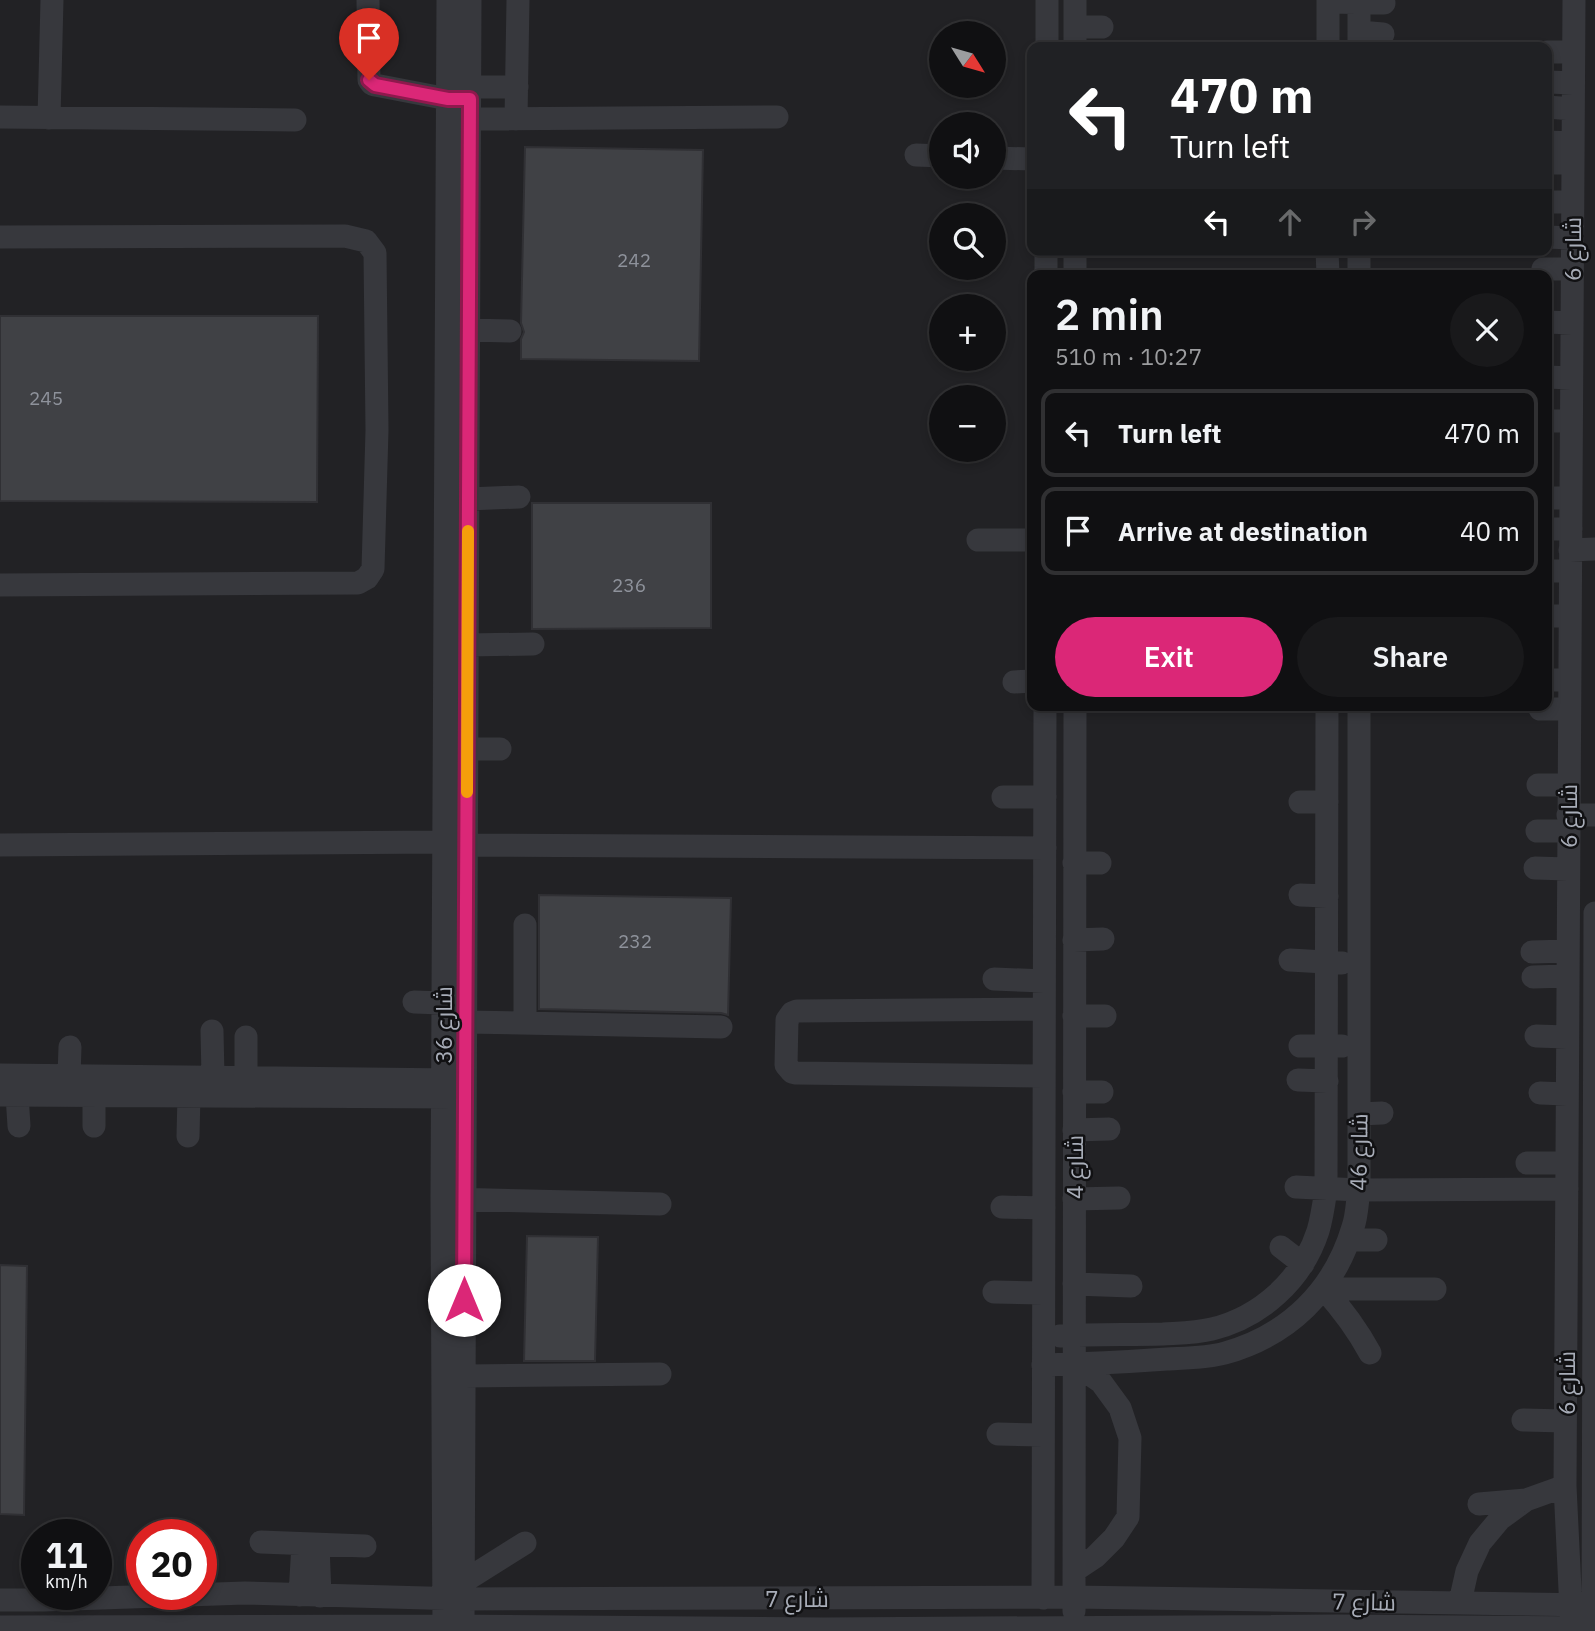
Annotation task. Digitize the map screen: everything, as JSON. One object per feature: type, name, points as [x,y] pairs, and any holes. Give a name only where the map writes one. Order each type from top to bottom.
[{"type":"street","points":[[49,118],[52,0]]},
{"type":"street","points":[[368,0],[369,80],[375,85],[464,101],[516,119],[778,117]]},
{"type":"street","name":"شارع 36","points":[[448,0],[464,101],[469,330],[467,749],[455,844],[443,1003],[442,1088],[442,1198],[457,1593]]},
{"type":"street","name":"شارع 36","points":[[454,1628],[464,1376],[466,1022],[455,844],[464,101],[470,0]]},
{"type":"street","points":[[516,119],[517,0]]},
{"type":"street","points":[[1047,0],[1047,42]]},
{"type":"street","points":[[1075,0],[1075,37],[1102,27]]},
{"type":"street","points":[[1321,39],[1328,1],[1384,3]]},
{"type":"street","points":[[1359,1],[1359,40],[1383,34]]},
{"type":"street","name":"شارع 6","points":[[1581,8],[1573,52],[1571,498],[1558,616],[1558,680],[1569,709],[1565,1486],[1586,1620]]},
{"type":"street","points":[[1552,52],[1573,52]]},
{"type":"street","points":[[1552,82],[1573,83]]},
{"type":"street","points":[[464,101],[517,87]]},
{"type":"street","points":[[1552,107],[1573,108]]},
{"type":"street","points":[[0,117],[295,120]]},
{"type":"street","points":[[1552,144],[1573,153]]},
{"type":"street","points":[[1552,161],[1573,153]]},
{"type":"street","points":[[916,155],[929,156]]},
{"type":"street","points":[[1006,158],[1027,159]]},
{"type":"street","points":[[1552,202],[1572,202]]},
{"type":"street","points":[[0,237],[345,236],[366,241],[375,253],[377,430],[373,569],[368,578],[358,583],[0,585]]},
{"type":"street","points":[[1552,237],[1572,238]]},
{"type":"street","points":[[1543,269],[1572,269]]},
{"type":"street","points":[[1552,322],[1572,323]]},
{"type":"street","points":[[469,330],[510,331]]},
{"type":"street","points":[[1552,377],[1571,378]]},
{"type":"street","points":[[1552,421],[1571,421]]},
{"type":"street","points":[[468,499],[519,497]]},
{"type":"street","points":[[1552,498],[1571,498]]},
{"type":"street","points":[[1552,537],[1564,555],[1595,549]]},
{"type":"street","points":[[978,540],[1027,540]]},
{"type":"street","points":[[467,645],[533,644]]},
{"type":"street","points":[[1552,709],[1569,709]]},
{"type":"street","name":"شارع 4","points":[[1043,1598],[1045,711]]},
{"type":"street","name":"شارع 4","points":[[1074,711],[1074,1628]]},
{"type":"street","name":"شارع 46","points":[[1043,1337],[1211,1330],[1240,1320],[1266,1304],[1289,1283],[1303,1264],[1318,1230],[1326,1189],[1327,802],[1317,739],[1325,711]]},
{"type":"street","name":"شارع 46","points":[[1043,1365],[1223,1354],[1261,1340],[1296,1318],[1324,1289],[1342,1258],[1354,1225],[1359,1190],[1359,1114],[1367,1051],[1367,996],[1359,964],[1367,923],[1368,841],[1364,715]]},
{"type":"street","points":[[467,749],[500,749]]},
{"type":"street","points":[[1003,797],[1045,787],[1074,776]]},
{"type":"street","points":[[1538,785],[1569,785]]},
{"type":"street","points":[[1300,802],[1327,802]]},
{"type":"street","points":[[1537,831],[1595,815]]},
{"type":"street","points":[[0,845],[455,844],[1045,848]]},
{"type":"street","points":[[1074,863],[1100,863]]},
{"type":"street","points":[[1535,867],[1568,869]]},
{"type":"street","points":[[1300,895],[1327,897]]},
{"type":"street","name":"شارع 6","points":[[1586,1620],[1594,1539],[1595,913]]},
{"type":"street","points":[[525,925],[525,1023]]},
{"type":"street","points":[[1074,940],[1102,939]]},
{"type":"street","points":[[1532,952],[1567,951]]},
{"type":"street","points":[[1290,960],[1359,964]]},
{"type":"street","points":[[1533,977],[1567,976]]},
{"type":"street","points":[[994,979],[1044,981]]},
{"type":"street","points":[[414,1002],[443,1003]]},
{"type":"street","points":[[1044,1009],[797,1011],[787,1020],[786,1065],[796,1073],[1044,1076]]},
{"type":"street","points":[[1074,1016],[1105,1016]]},
{"type":"street","points":[[466,1022],[721,1027]]},
{"type":"street","points":[[212,1031],[213,1077]]},
{"type":"street","points":[[1536,1036],[1567,1037]]},
{"type":"street","points":[[246,1037],[246,1077]]},
{"type":"street","points":[[1300,1046],[1367,1051]]},
{"type":"street","points":[[54,1069],[70,1047]]},
{"type":"street","points":[[0,1075],[54,1069],[165,1086],[189,1096],[466,1088]]},
{"type":"street","points":[[19,1126],[9,1095],[94,1095],[213,1077],[442,1088]]},
{"type":"street","points":[[1298,1080],[1327,1081]]},
{"type":"street","points":[[1074,1092],[1102,1092]]},
{"type":"street","points":[[1540,1093],[1567,1094]]},
{"type":"street","points":[[94,1095],[94,1126]]},
{"type":"street","points":[[188,1136],[189,1096]]},
{"type":"street","points":[[1359,1114],[1382,1113]]},
{"type":"street","points":[[1074,1130],[1109,1129]]},
{"type":"street","points":[[1527,1163],[1566,1163]]},
{"type":"street","points":[[1296,1187],[1359,1190],[1567,1189]]},
{"type":"street","points":[[442,1198],[660,1204]]},
{"type":"street","points":[[1074,1199],[1119,1198]]},
{"type":"street","points":[[1003,1207],[1044,1208]]},
{"type":"street","points":[[1349,1240],[1376,1240]]},
{"type":"street","points":[[1281,1247],[1303,1264]]},
{"type":"street","points":[[1074,1284],[1131,1286]]},
{"type":"street","points":[[1324,1289],[1435,1289]]},
{"type":"street","points":[[1324,1289],[1342,1308],[1370,1353]]},
{"type":"street","points":[[994,1292],[1043,1293]]},
{"type":"street","points":[[1074,1571],[1095,1557],[1114,1538],[1128,1517],[1130,1438],[1121,1408],[1101,1382],[1075,1364]]},
{"type":"street","points":[[464,1376],[660,1374]]},
{"type":"street","points":[[1524,1420],[1565,1421]]},
{"type":"street","points":[[998,1434],[1043,1435]]},
{"type":"street","points":[[1479,1504],[1526,1500],[1565,1486]]},
{"type":"street","points":[[1461,1602],[1467,1571],[1480,1543],[1500,1518],[1526,1500]]},
{"type":"street","points":[[261,1542],[365,1546]]},
{"type":"street","points":[[457,1593],[525,1543]]},
{"type":"street","points":[[310,1595],[311,1544]]},
{"type":"street","points":[[245,1593],[245,1629]]},
{"type":"street","name":"شارع 7","points":[[112,1598],[245,1593],[457,1593],[1461,1602],[1586,1620]]},
{"type":"street","name":"شارع 7","points":[[0,1600],[21,1600]]},
{"type":"street","points":[[44,1610],[44,1629]]},
{"type":"street","name":"شارع 7","points":[[0,1627],[1441,1630],[1586,1620]]},
{"type":"shaded area","points":[[0,0],[1595,0],[1595,1631],[0,1631]]},
{"type":"building","points":[[525,147],[703,150],[699,361],[521,359],[521,339],[524,332],[521,323]]},
{"type":"building","points":[[0,316],[318,316],[317,502],[0,501]]},
{"type":"building","points":[[532,503],[711,503],[711,628],[532,629]]},
{"type":"building","points":[[539,895],[731,898],[728,1015],[539,1009]]},
{"type":"building","points":[[527,1236],[598,1237],[595,1361],[524,1361]]},
{"type":"building","points":[[0,1265],[27,1266],[24,1515],[0,1514]]},
{"type":"slow traffic","points":[[467,792],[468,531]]},
{"type":"route","points":[[369,80],[375,85],[448,99],[470,99],[464,1300]]}]
